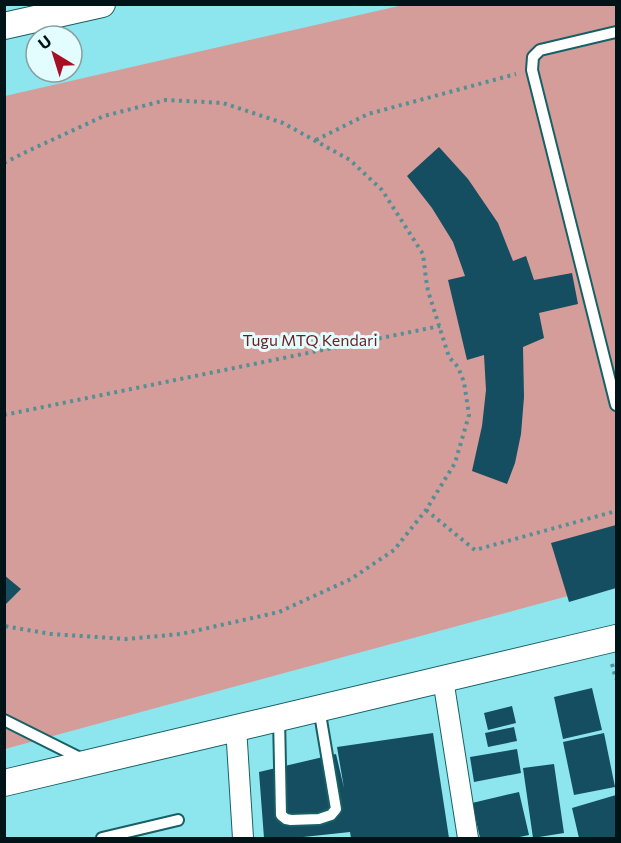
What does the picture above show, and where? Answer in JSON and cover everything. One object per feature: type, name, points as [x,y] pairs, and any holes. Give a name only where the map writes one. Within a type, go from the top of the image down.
[{"type":"street","points":[[4,26],[40,11],[102,4]]},
{"type":"street","points":[[4,783],[616,638]]},
{"type":"street","points":[[443,679],[468,838]]},
{"type":"street","points":[[236,727],[243,838]]},
{"type":"lane","points":[[616,32],[540,50],[533,57],[532,70],[616,405]]},
{"type":"lane","points":[[279,717],[281,815],[291,820],[319,819],[331,815],[336,809],[319,708]]},
{"type":"lane","points":[[4,720],[88,763]]},
{"type":"lane","points":[[102,838],[178,820]]},
{"type":"path","points":[[315,141],[368,114],[532,70]]},
{"type":"path","points":[[4,163],[104,116],[166,100],[223,103],[283,123],[350,160],[382,190],[423,254],[428,291],[449,357],[458,367],[464,382],[469,415],[455,463],[426,510],[394,550],[351,579],[279,612],[181,634],[126,639],[51,634],[4,626]]},
{"type":"path","points":[[4,415],[440,326]]},
{"type":"path","points":[[426,510],[475,550],[616,511]]},
{"type":"green space","name":"Tugu MTQ Kendari","points":[[403,5],[616,5],[616,583],[5,749],[5,96],[57,84],[84,84],[84,78]]},
{"type":"building","points":[[439,147],[468,179],[498,223],[513,261],[526,256],[534,280],[572,273],[578,304],[539,313],[544,338],[523,347],[524,397],[521,434],[515,463],[507,484],[472,471],[482,426],[486,390],[484,355],[467,360],[448,280],[465,276],[453,242],[432,208],[407,176]]},
{"type":"building","points":[[616,525],[616,588],[569,602],[551,543]]},
{"type":"building","points":[[4,575],[21,589],[4,606]]},
{"type":"building","points":[[592,688],[602,730],[563,739],[554,697]]},
{"type":"building","points":[[512,706],[516,723],[488,730],[484,713]]},
{"type":"building","points":[[514,727],[517,741],[488,747],[485,733]]},
{"type":"building","points":[[433,733],[449,838],[351,838],[350,832],[294,838],[264,838],[259,772],[336,754],[344,788],[337,747]]},
{"type":"building","points":[[604,733],[615,787],[574,795],[563,742]]},
{"type":"building","points":[[517,749],[521,773],[474,782],[470,757]]},
{"type":"building","points":[[554,764],[564,833],[533,838],[523,768]]},
{"type":"building","points":[[519,792],[529,835],[515,838],[480,838],[472,803]]},
{"type":"building","points":[[616,795],[616,838],[579,838],[572,808]]}]
